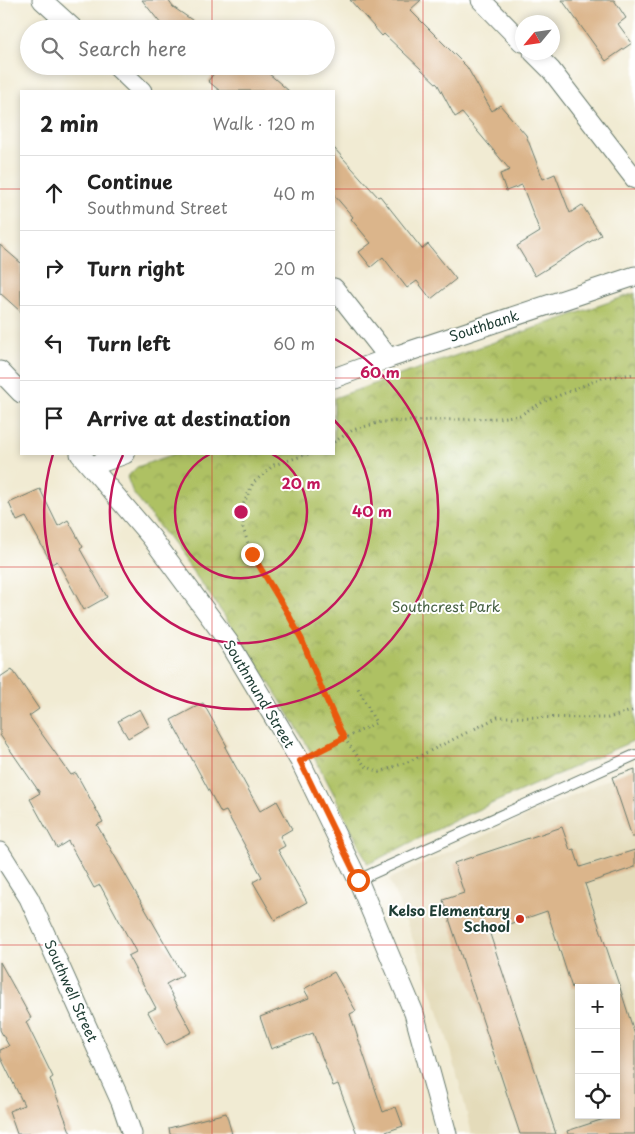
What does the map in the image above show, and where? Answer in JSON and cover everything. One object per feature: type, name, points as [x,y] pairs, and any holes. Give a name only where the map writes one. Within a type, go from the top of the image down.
[{"type":"street","points":[[42,0],[64,20]]},
{"type":"street","points":[[481,0],[515,35]]},
{"type":"street","points":[[541,60],[551,70],[635,179]]},
{"type":"street","points":[[125,75],[141,90]]},
{"type":"street","name":"Southbank","points":[[335,378],[635,276]]},
{"type":"street","points":[[335,289],[389,358]]},
{"type":"street","points":[[0,371],[20,392]]},
{"type":"street","points":[[86,460],[118,455]]},
{"type":"street","name":"Southmund Street","points":[[86,460],[151,536],[230,644],[300,761],[358,880],[414,1013],[447,1134]]},
{"type":"street","name":"Southwell Street","points":[[0,852],[29,898],[121,1102],[132,1134]]},
{"type":"lane","points":[[358,880],[635,755]]},
{"type":"path","points":[[335,441],[353,430],[381,422],[499,418],[520,415],[544,402],[602,378],[635,374]]},
{"type":"path","points":[[305,455],[274,465],[254,483],[243,505],[243,528],[252,554],[302,640],[344,738],[365,766],[380,772],[410,761],[498,717],[608,718],[635,710]]},
{"type":"path","points":[[300,761],[376,723],[357,686]]},
{"type":"shaded area","name":"Kelso Elementary School","points":[[635,767],[635,1134],[472,1134],[451,1050],[421,960],[389,879]]},
{"type":"green space","name":"Southcrest Park","points":[[635,293],[635,740],[466,815],[368,864],[326,779],[283,704],[211,596],[133,493],[127,477],[137,467],[171,455],[335,455],[335,398]]},
{"type":"building","points":[[142,0],[168,0],[173,7],[192,20],[158,20]]},
{"type":"building","points":[[350,0],[421,0],[410,10],[467,67],[492,111],[500,105],[526,135],[543,179],[555,174],[570,213],[582,205],[601,235],[535,276],[517,246],[540,232],[522,185],[506,191],[500,174],[510,170],[462,113],[455,117],[438,85],[384,34],[382,36]]},
{"type":"building","points":[[562,0],[614,0],[626,18],[618,24],[632,43],[606,61]]},
{"type":"building","points":[[213,75],[270,75],[288,90],[219,90],[208,81]]},
{"type":"building","points":[[335,149],[378,197],[380,196],[422,249],[428,244],[456,279],[431,299],[417,281],[407,288],[383,257],[371,267],[359,252],[371,243],[351,219],[353,217],[335,196]]},
{"type":"building","points":[[0,245],[20,262],[20,311],[0,293]]},
{"type":"building","points":[[40,489],[58,526],[68,520],[83,547],[80,549],[107,597],[84,610],[57,561],[52,564],[26,517],[17,521],[9,503]]},
{"type":"building","points":[[12,669],[39,709],[29,716],[71,775],[76,773],[103,822],[97,825],[183,975],[166,984],[192,1032],[166,1045],[148,1012],[156,1008],[128,956],[136,952],[100,885],[94,888],[68,841],[57,848],[30,799],[40,793],[0,735],[0,677]]},
{"type":"building","points":[[203,703],[260,811],[277,801],[292,829],[280,836],[285,846],[278,850],[307,902],[275,920],[253,882],[262,877],[226,811],[221,813],[171,720]]},
{"type":"building","points":[[140,709],[149,726],[128,738],[118,721]]},
{"type":"building","points":[[635,769],[635,837],[632,837],[612,777]]},
{"type":"building","points":[[562,827],[570,850],[574,849],[580,867],[635,850],[635,867],[585,884],[619,984],[575,984],[575,988],[572,988],[547,911],[489,931],[556,1134],[520,1134],[443,900],[464,893],[454,863]]},
{"type":"building","points":[[0,962],[31,1018],[26,1022],[53,1077],[50,1079],[71,1134],[17,1134],[9,1111],[24,1105],[0,1056],[0,1050],[9,1046],[0,1030]]},
{"type":"building","points":[[334,972],[356,1011],[350,1014],[383,1112],[396,1107],[403,1126],[380,1134],[357,1134],[338,1084],[333,1086],[313,1033],[271,1049],[260,1017],[309,998],[304,989]]},
{"type":"building","points":[[620,988],[635,1035],[635,1134],[568,1134],[567,1131],[604,1119],[620,1119]]},
{"type":"building","points":[[226,1113],[232,1134],[170,1134],[169,1128]]},
{"type":"place","name":"Kelso Elementary School","points":[[520,919]]},
{"type":"route","points":[[252,554],[302,640],[344,738],[300,761],[358,880]]}]
